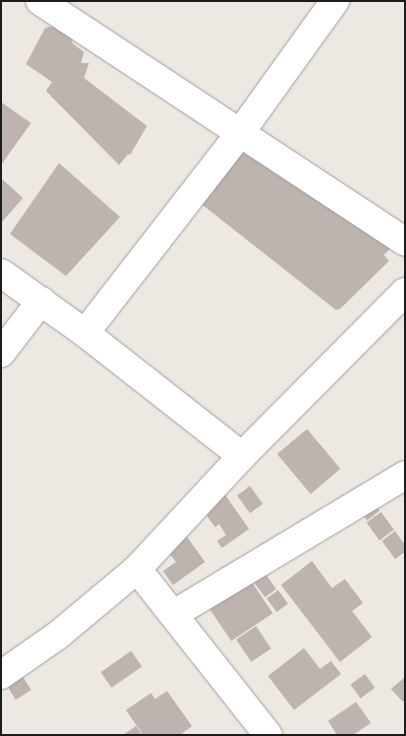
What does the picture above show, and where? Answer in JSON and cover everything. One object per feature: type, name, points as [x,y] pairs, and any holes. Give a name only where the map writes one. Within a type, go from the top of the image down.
[{"type":"street","points":[[40,1],[405,242]]},
{"type":"street","points":[[85,333],[240,132],[335,1]]},
{"type":"street","points":[[1,273],[85,333],[242,456]]},
{"type":"street","points":[[1,675],[57,636],[137,569],[242,456],[405,292]]},
{"type":"street","points":[[1,353],[41,301]]},
{"type":"street","points":[[174,614],[405,475]]},
{"type":"street","points":[[137,569],[268,735]]},
{"type":"building","points":[[53,26],[75,31],[72,43],[84,52],[81,63],[89,63],[84,78],[147,126],[130,155],[128,154],[119,165],[46,91],[52,82],[26,64],[45,28]]},
{"type":"building","points":[[1,102],[31,123],[1,165]]},
{"type":"building","points":[[238,143],[396,242],[384,255],[389,261],[340,309],[336,310],[195,199]]},
{"type":"building","points":[[59,163],[120,217],[66,276],[10,234]]},
{"type":"building","points":[[3,180],[23,198],[1,223],[1,181]]},
{"type":"building","points":[[307,429],[340,469],[311,494],[277,454]]},
{"type":"building","points":[[250,486],[263,504],[250,513],[237,495]]},
{"type":"building","points":[[224,493],[249,529],[222,548],[217,541],[226,535],[219,524],[215,527],[202,509]]},
{"type":"building","points":[[370,498],[380,511],[367,520],[357,508]]},
{"type":"building","points":[[381,512],[394,530],[379,540],[366,523]]},
{"type":"building","points":[[395,531],[405,545],[405,552],[395,559],[382,541]]},
{"type":"building","points":[[185,534],[205,562],[173,585],[163,571],[176,562],[165,548]]},
{"type":"building","points":[[312,561],[332,588],[345,579],[363,603],[352,611],[372,637],[340,662],[281,585]]},
{"type":"building","points":[[261,568],[276,589],[265,597],[250,576]]},
{"type":"building","points":[[247,575],[273,613],[231,641],[206,603]]},
{"type":"building","points":[[278,590],[288,604],[277,612],[267,598]]},
{"type":"building","points":[[256,626],[271,648],[251,662],[236,639]]},
{"type":"building","points":[[304,648],[320,669],[331,661],[341,674],[294,710],[268,676]]},
{"type":"building","points":[[131,651],[142,667],[112,688],[101,672]]},
{"type":"building","points":[[21,674],[31,690],[16,700],[6,684]]},
{"type":"building","points":[[365,674],[375,688],[360,698],[350,685]]},
{"type":"building","points":[[405,677],[405,699],[403,702],[391,689]]},
{"type":"building","points":[[167,691],[192,726],[180,735],[143,735],[126,710],[151,693],[155,699]]},
{"type":"building","points":[[356,702],[371,723],[353,735],[337,735],[328,721]]},
{"type":"building","points":[[136,726],[142,735],[123,735]]}]
